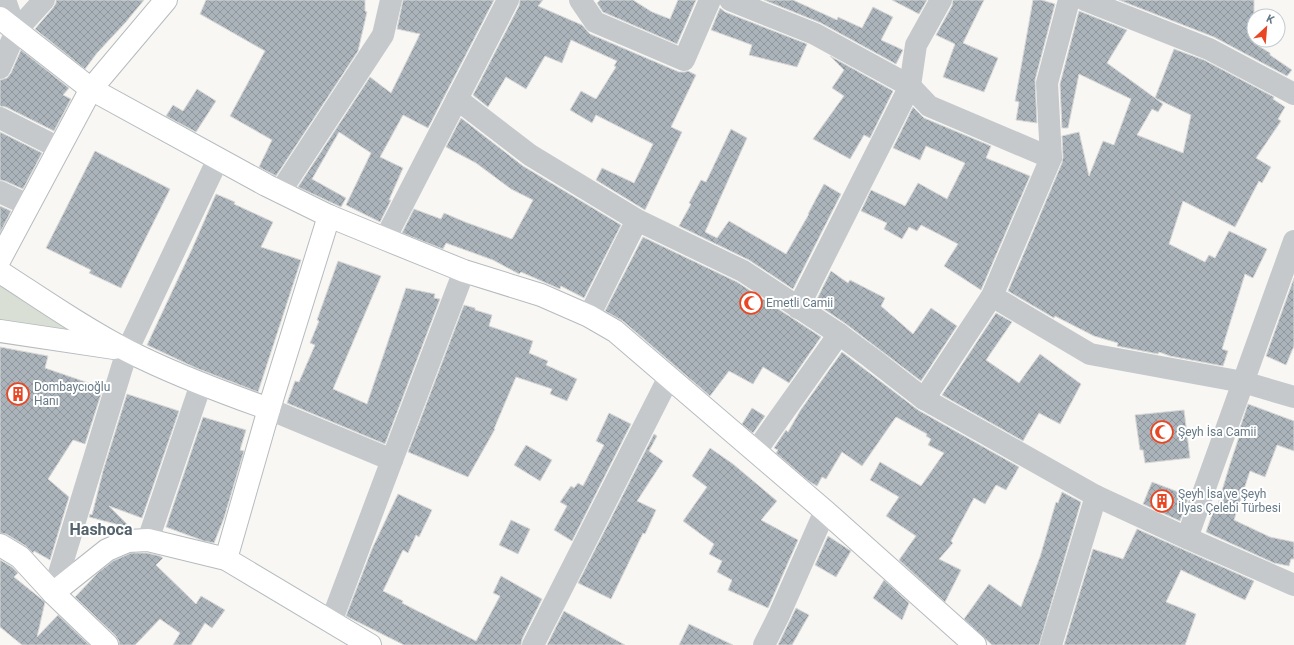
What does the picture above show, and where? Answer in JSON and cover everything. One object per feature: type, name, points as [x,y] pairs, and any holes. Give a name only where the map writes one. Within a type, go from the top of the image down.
[{"type":"street","points":[[0,68],[8,24],[5,0]]},
{"type":"street","points":[[8,24],[44,0]]},
{"type":"street","points":[[0,259],[90,89],[166,0]]},
{"type":"street","points":[[280,192],[383,35],[391,0]]},
{"type":"street","points":[[385,239],[508,0]]},
{"type":"street","points":[[580,0],[595,22],[684,60],[710,0]]},
{"type":"street","points":[[730,0],[815,34],[910,86],[929,106],[1052,158]]},
{"type":"street","points":[[798,308],[910,86],[916,45],[941,0]]},
{"type":"street","points":[[924,399],[992,296],[1052,158],[1047,83],[1069,0]]},
{"type":"street","points":[[1085,0],[1209,49],[1294,94]]},
{"type":"street","points":[[8,24],[90,89],[280,192],[329,216],[464,271],[540,295],[588,316],[615,331],[825,511],[968,643]]},
{"type":"street","points":[[457,99],[530,155],[637,220],[742,271],[839,334],[924,399],[1096,496],[1294,585]]},
{"type":"street","points":[[0,118],[59,148]]},
{"type":"street","points":[[53,593],[127,350],[218,159]]},
{"type":"street","points":[[0,192],[28,205]]},
{"type":"street","points":[[226,559],[269,409],[329,216]]},
{"type":"street","points":[[588,316],[637,220]]},
{"type":"street","points":[[1187,538],[1294,241]]},
{"type":"street","points":[[331,622],[464,271]]},
{"type":"street","points":[[0,272],[90,330],[127,350],[201,384],[269,409],[392,460]]},
{"type":"street","points":[[992,296],[1090,354],[1243,382],[1294,397]]},
{"type":"street","points":[[0,331],[127,350]]},
{"type":"street","points":[[756,451],[839,334]]},
{"type":"street","points":[[533,645],[669,377]]},
{"type":"street","points":[[148,540],[201,384]]},
{"type":"street","points":[[1050,645],[1096,496]]},
{"type":"street","points":[[764,645],[779,615],[825,511]]},
{"type":"street","points":[[53,593],[107,550],[128,541],[148,540],[226,559],[370,645]]},
{"type":"street","points":[[0,545],[20,558],[53,593],[107,645]]},
{"type":"shaded area","points":[[0,284],[84,332],[0,326]]},
{"type":"building","points":[[56,0],[144,0],[97,53],[85,69],[35,29],[53,8]]},
{"type":"building","points":[[206,0],[365,0],[365,11],[367,12],[358,51],[276,176],[259,167],[272,140],[230,116],[265,51],[200,14]]},
{"type":"building","points":[[403,0],[494,0],[428,128],[403,115],[380,157],[403,168],[389,200],[391,200],[380,222],[346,205],[371,153],[339,132],[312,179],[346,198],[341,207],[298,187],[370,77],[391,93],[420,34],[397,29]]},
{"type":"building","points":[[520,0],[543,0],[538,6],[582,25],[590,34],[679,72],[688,71],[696,75],[671,127],[682,132],[645,210],[596,180],[602,168],[634,183],[653,144],[596,115],[592,123],[570,110],[581,91],[596,99],[616,67],[614,66],[617,61],[571,40],[562,63],[545,56],[526,89],[506,77],[488,107],[473,95],[519,6]]},
{"type":"building","points":[[600,0],[633,0],[652,12],[670,19],[678,0],[696,0],[677,44],[603,12],[597,3]]},
{"type":"building","points":[[764,0],[793,0],[837,20],[838,17],[862,28],[873,7],[893,17],[881,40],[903,50],[896,64],[821,23]]},
{"type":"building","points":[[892,0],[927,0],[919,14]]},
{"type":"building","points":[[953,0],[984,0],[963,43],[998,58],[984,92],[943,77],[955,44],[936,35],[952,6]]},
{"type":"building","points":[[1033,0],[1042,0],[1055,4],[1035,80],[1037,123],[1016,120],[1019,102],[1015,101]]},
{"type":"building","points":[[1119,0],[1254,0],[1254,8],[1246,8],[1246,48],[1262,48],[1292,70],[1287,76],[1214,37]]},
{"type":"building","points":[[720,8],[725,12],[807,44],[797,67],[749,55],[752,45],[711,30]]},
{"type":"building","points":[[1079,11],[1127,30],[1107,63],[1155,98],[1174,49],[1204,60],[1274,97],[1273,99],[1285,107],[1278,119],[1281,121],[1256,158],[1271,167],[1262,183],[1259,181],[1235,227],[1183,201],[1169,244],[1205,262],[1209,255],[1215,258],[1229,231],[1267,249],[1253,278],[1245,274],[1222,349],[1228,351],[1223,366],[1170,356],[1159,352],[1158,354],[1117,346],[1118,343],[1094,336],[1055,316],[1054,318],[1008,291],[1062,163],[1062,136],[1079,132],[1089,176],[1103,141],[1114,145],[1131,99],[1079,74],[1068,128],[1062,128],[1060,84]],"holes":[[[1155,98],[1191,115],[1183,153],[1137,135],[1152,109],[1158,112],[1163,104]]]},
{"type":"building","points":[[21,50],[69,88],[63,95],[71,99],[54,131],[6,107],[0,106],[0,80],[7,78],[11,73]]},
{"type":"building","points":[[830,56],[893,91],[870,138],[864,135],[850,159],[813,139],[844,96],[832,88],[844,70]]},
{"type":"building","points":[[197,89],[216,101],[196,132],[166,116],[173,105],[183,111]]},
{"type":"building","points":[[913,107],[924,118],[991,146],[986,158],[1030,176],[981,290],[944,266],[958,244],[921,225],[917,231],[909,227],[902,239],[884,229],[887,223],[861,211],[871,190],[905,206],[918,183],[947,199],[965,163],[926,146],[920,160],[893,148]]},
{"type":"building","points":[[461,118],[523,166],[621,225],[584,298],[561,286],[560,289],[521,272],[519,274],[493,260],[446,243],[443,249],[402,233],[414,209],[441,219],[444,213],[512,239],[533,200],[511,189],[476,163],[446,147]]},
{"type":"building","points":[[731,129],[747,138],[705,232],[717,238],[729,221],[786,254],[824,184],[841,194],[793,289],[749,260],[679,226],[691,204],[689,203],[701,180],[706,182]]},
{"type":"building","points":[[0,132],[42,153],[23,189],[0,180]]},
{"type":"building","points":[[95,151],[170,189],[121,288],[89,273],[91,270],[46,248]]},
{"type":"building","points":[[216,194],[273,222],[261,247],[301,260],[258,392],[196,368],[147,345]]},
{"type":"building","points":[[0,206],[11,211],[0,233]]},
{"type":"building","points":[[643,237],[737,282],[821,337],[789,383],[763,367],[753,384],[729,371],[710,396],[623,321],[605,311]]},
{"type":"building","points":[[338,261],[381,276],[333,389],[367,404],[406,288],[435,294],[434,298],[440,299],[385,444],[287,403],[295,381],[299,382],[315,345],[310,343],[319,321],[317,320]]},
{"type":"building","points":[[831,271],[848,283],[850,280],[885,298],[881,306],[913,334],[931,308],[957,326],[921,381],[846,324],[815,303]]},
{"type":"building","points":[[1294,278],[1294,346],[1286,365],[1266,356]]},
{"type":"building","points":[[464,305],[492,315],[489,326],[533,341],[529,353],[548,361],[546,365],[577,379],[567,401],[550,394],[552,389],[516,377],[495,429],[468,477],[408,452]]},
{"type":"building","points":[[996,313],[1012,322],[986,360],[1019,383],[1040,354],[1081,384],[1060,424],[1039,413],[1023,441],[942,395]]},
{"type":"building","points":[[0,347],[48,356],[45,368],[103,388],[85,444],[73,440],[48,479],[69,497],[50,560],[34,551],[33,553],[26,546],[6,534],[0,533]]},
{"type":"building","points":[[842,352],[918,410],[1019,467],[1006,490],[996,485],[985,504],[974,498],[951,541],[953,543],[939,559],[961,570],[945,602],[899,560],[916,536],[886,516],[899,497],[870,480],[880,462],[921,486],[944,453],[928,445],[931,439],[926,436],[927,434],[896,417],[862,466],[842,452],[826,479],[822,477],[817,486],[810,482],[776,453],[778,450],[774,448],[786,430],[788,432],[800,411]]},
{"type":"building","points":[[127,394],[179,411],[142,518],[109,506],[131,528],[89,517],[90,514],[92,515],[103,471]]},
{"type":"building","points":[[1248,404],[1294,421],[1294,451],[1277,445],[1265,477],[1250,471],[1234,520],[1270,537],[1294,542],[1294,559],[1291,559],[1289,566],[1274,563],[1206,532],[1216,503],[1218,504]]},
{"type":"building","points":[[752,408],[765,416],[753,433],[742,424]]},
{"type":"building","name":"Şeyh İsa Camii","points":[[1184,410],[1190,458],[1145,463],[1143,450],[1140,450],[1135,415]]},
{"type":"building","points":[[609,413],[631,424],[572,541],[554,530],[567,506],[560,502],[571,486],[574,488],[578,483],[583,486],[604,445],[596,441]]},
{"type":"building","points":[[203,417],[246,430],[240,450],[244,451],[224,518],[214,543],[204,541],[166,527]]},
{"type":"building","points":[[654,434],[657,436],[649,451],[663,461],[637,501],[656,510],[645,534],[643,533],[611,599],[578,583]]},
{"type":"building","points":[[526,445],[552,460],[540,481],[514,465]]},
{"type":"building","points":[[710,448],[733,464],[777,501],[761,520],[798,540],[768,608],[728,590],[732,580],[717,572],[722,561],[709,554],[714,544],[683,521],[707,487],[692,476]]},
{"type":"building","name":"Şeyh İsa ve Şeyh İlyas Çelebi Türbesi","points":[[1152,482],[1189,496],[1180,521],[1143,504]]},
{"type":"building","points":[[1062,492],[1081,502],[1039,645],[992,645],[964,619],[989,584],[1021,607],[1040,557],[1056,502],[1058,503]]},
{"type":"building","points":[[398,494],[432,510],[419,537],[416,535],[408,553],[403,550],[383,591],[403,601],[402,603],[476,641],[500,596],[493,593],[501,576],[542,599],[522,639],[521,645],[404,645],[346,616],[372,549]]},
{"type":"building","points":[[511,520],[530,529],[518,554],[499,545]]},
{"type":"building","points":[[1137,529],[1254,581],[1245,600],[1181,570],[1166,602],[1196,614],[1185,645],[1064,645],[1093,549],[1123,559]]},
{"type":"building","points":[[828,536],[851,551],[836,577],[815,565]]},
{"type":"building","points":[[131,553],[147,553],[160,556],[163,558],[156,565],[196,604],[201,596],[225,610],[212,628],[205,623],[191,645],[173,645],[180,633],[160,619],[135,645],[119,645],[119,641],[116,636],[75,597],[99,572],[113,561]]},
{"type":"building","points":[[0,560],[12,567],[18,573],[14,577],[45,602],[37,637],[58,615],[89,645],[22,645],[0,627]]},
{"type":"building","points":[[884,580],[909,603],[902,620],[873,598]]},
{"type":"building","points":[[796,608],[809,615],[792,645],[778,645]]},
{"type":"building","points":[[564,611],[625,645],[547,645]]},
{"type":"building","points":[[689,624],[733,645],[679,645]]},
{"type":"place","name":"Emetli Camii","points":[[751,303]]},
{"type":"place","name":"Dombaycıoğlu Hanı","points":[[18,394]]},
{"type":"place","name":"Şeyh İsa Camii","points":[[1162,432]]},
{"type":"place","name":"Şeyh İsa ve Şeyh İlyas Çelebi Türbesi","points":[[1162,501]]},
{"type":"district","name":"Hashoca","points":[[101,529]]}]
